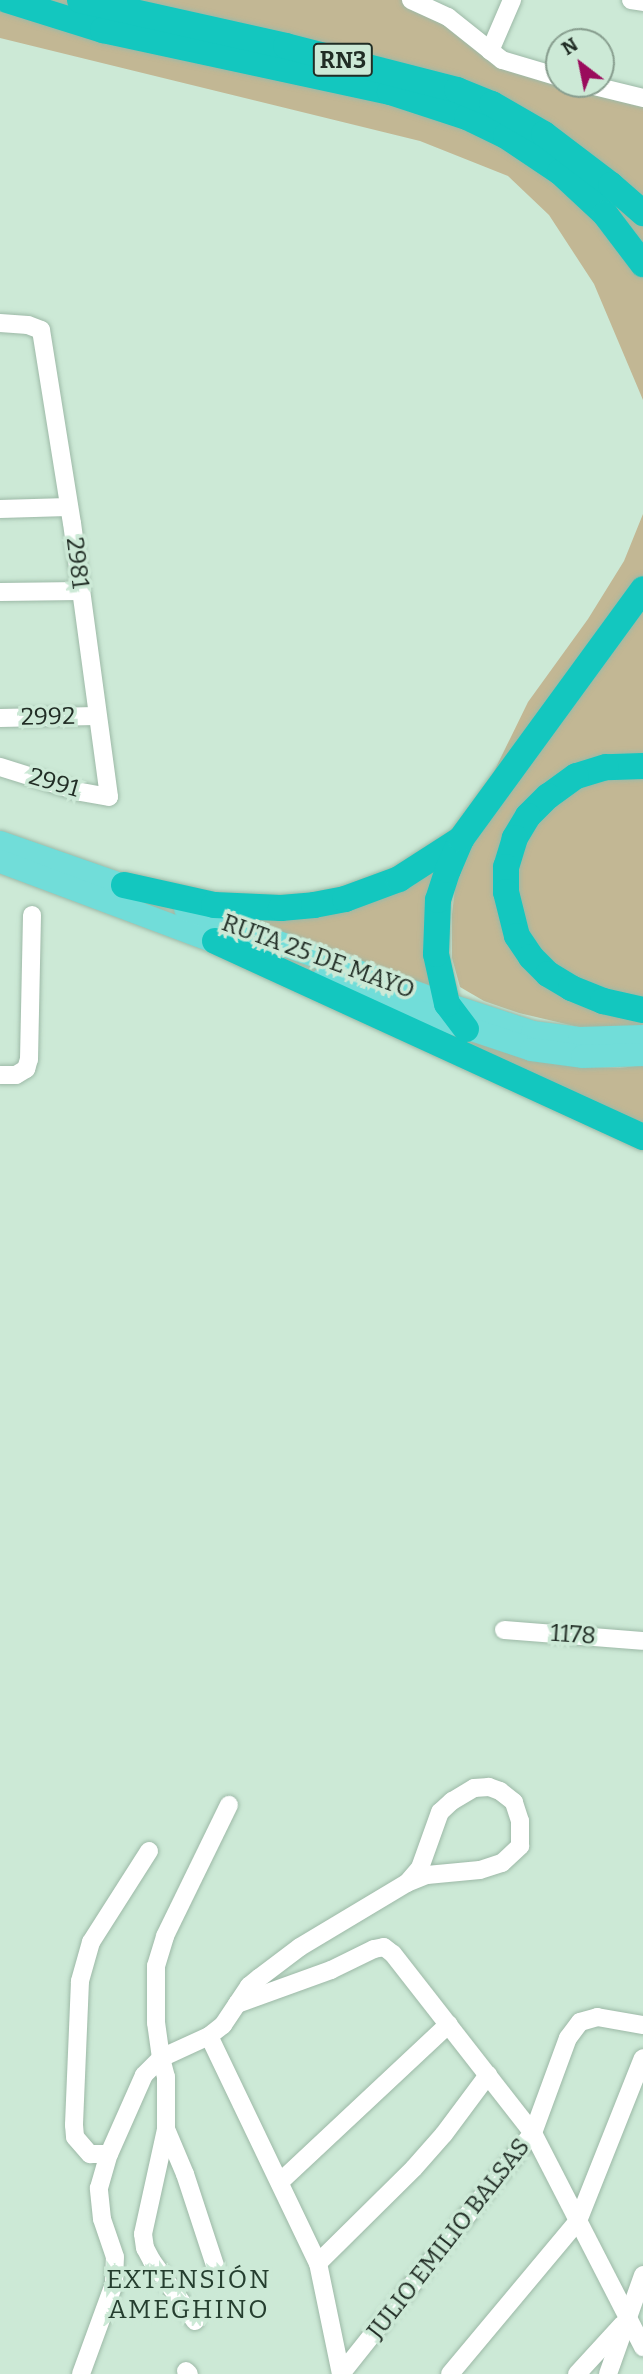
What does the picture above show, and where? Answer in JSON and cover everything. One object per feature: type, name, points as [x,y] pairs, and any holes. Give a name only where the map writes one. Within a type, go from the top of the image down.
[{"type":"highway","name":"RN3","points":[[7,0],[103,30],[390,92],[442,106],[487,126],[533,152],[631,230]]},
{"type":"highway","name":"RN3","points":[[80,0],[286,46],[457,90],[524,121],[587,166],[631,230],[643,264]]},
{"type":"highway","points":[[587,166],[643,213]]},
{"type":"highway","points":[[631,230],[643,286]]},
{"type":"highway","points":[[466,1029],[447,1004],[436,954],[435,929],[438,900],[461,839],[643,589]]},
{"type":"highway","points":[[643,766],[606,767],[576,776],[548,796],[528,817],[515,838],[506,867],[506,892],[517,936],[531,957],[548,974],[571,988],[603,1001],[643,1010]]},
{"type":"highway","points":[[124,885],[214,905],[281,908],[314,905],[345,899],[382,887],[461,839]]},
{"type":"highway","points":[[215,942],[643,1137]]},
{"type":"main road","name":"RUTA 25 DE MAYO","points":[[0,842],[447,1004],[532,1032],[599,1039],[643,1036]]},
{"type":"main road","name":"RUTA 25 DE MAYO","points":[[0,861],[215,942],[466,1029],[561,1055],[600,1057],[643,1054]]},
{"type":"street","points":[[411,0],[448,17],[512,65],[545,73]]},
{"type":"street","points":[[490,51],[512,0]]},
{"type":"street","points":[[631,0],[643,2]]},
{"type":"street","points":[[615,92],[643,99]]},
{"type":"street","name":"2981","points":[[0,323],[28,325],[41,330],[108,797]]},
{"type":"street","points":[[0,509],[68,507]]},
{"type":"street","points":[[0,592],[80,592]]},
{"type":"street","name":"2992","points":[[0,718],[96,716]]},
{"type":"street","name":"2991","points":[[0,767],[80,792],[108,797]]},
{"type":"street","points":[[8,1075],[26,1069],[29,1059],[32,915]]},
{"type":"street","name":"1178","points":[[504,1630],[643,1641]]},
{"type":"street","points":[[81,2374],[114,2284],[115,2257],[102,2219],[99,2188],[109,2154],[144,2075],[161,2058],[209,2036],[223,2025],[249,1986],[300,1947],[407,1883],[427,1875],[480,1870],[502,1863],[520,1846],[520,1821],[514,1802],[500,1791],[489,1787],[474,1788],[452,1801],[440,1812],[420,1868],[407,1883]]},
{"type":"street","points":[[195,2321],[145,2248],[143,2234],[166,2130],[166,2077],[156,2023],[156,1966],[165,1936],[229,1805]]},
{"type":"street","points":[[109,2154],[90,2154],[75,2137],[80,1981],[91,1942],[149,1851]]},
{"type":"street","points":[[237,2004],[384,1947],[449,2024],[533,2133],[643,2347]]},
{"type":"street","name":"JULIO EMILIO BALSAS","points":[[341,2374],[454,2236],[533,2133],[568,2038],[580,2022],[597,2017],[643,2025]]},
{"type":"street","points":[[280,2182],[449,2024]]},
{"type":"street","points":[[209,2036],[318,2263],[341,2374]]},
{"type":"street","points":[[450,2374],[578,2221],[643,2057]]},
{"type":"street","points":[[318,2263],[414,2168],[444,2134],[488,2075]]},
{"type":"street","points":[[166,2130],[185,2174],[215,2265]]},
{"type":"street","points":[[608,2374],[643,2275]]},
{"type":"street","points":[[578,2374],[628,2318]]},
{"type":"shaded area","points":[[0,0],[411,0],[545,76],[545,98],[615,98],[615,91],[643,98],[643,400],[594,284],[549,215],[508,176],[420,141],[0,38]]},
{"type":"shaded area","points":[[643,514],[643,1026],[583,1028],[519,1013],[484,1001],[460,987],[452,958],[452,914],[461,839],[528,702],[588,619],[624,561]]},
{"type":"shaded area","points":[[443,860],[435,987],[216,914],[251,914]]},
{"type":"shaded area","points":[[324,985],[582,1067],[620,1068],[643,1065],[643,1130]]},
{"type":"district","name":"EXTENSIÓN AMEGHINO","points":[[189,2295]]}]
